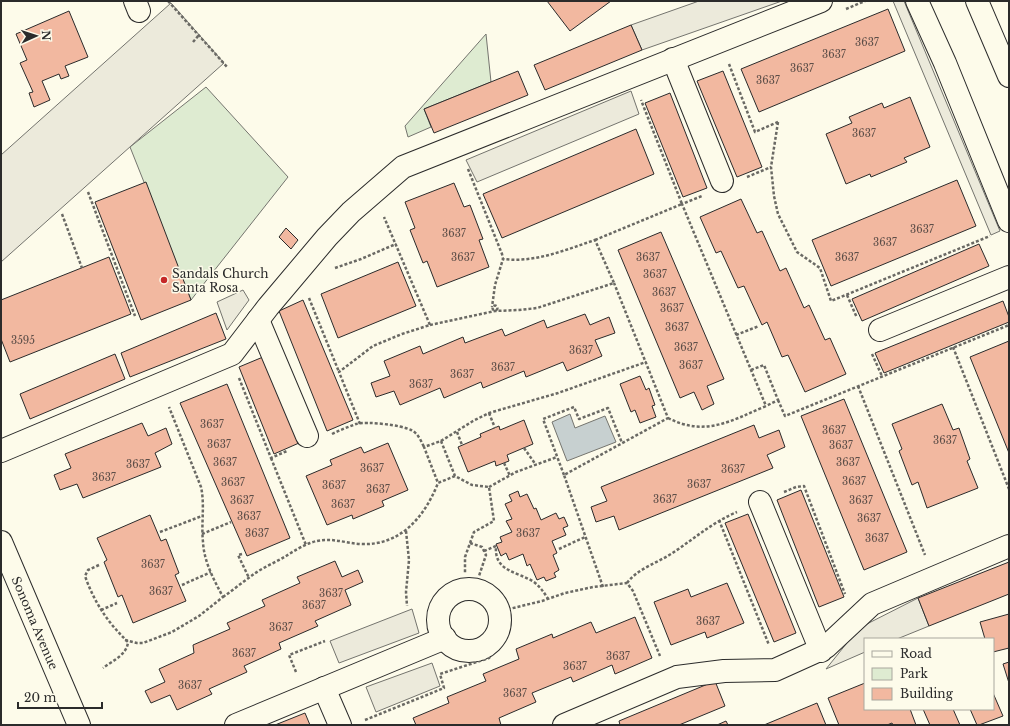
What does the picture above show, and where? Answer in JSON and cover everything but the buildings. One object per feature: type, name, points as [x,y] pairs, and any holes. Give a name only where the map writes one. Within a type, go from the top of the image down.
[{"type":"street","points":[[1,450],[232,354],[258,320],[328,237],[351,212],[403,167],[821,1]]},
{"type":"street","points":[[917,1],[945,63],[1009,221]]},
{"type":"street","points":[[977,1],[1009,76]]},
{"type":"street","points":[[673,59],[722,181]]},
{"type":"street","points":[[880,330],[1009,277]]},
{"type":"street","points":[[258,320],[307,436]]},
{"type":"street","points":[[760,502],[820,651]]},
{"type":"street","name":"Sonoma Avenue","points":[[1,542],[79,725]]},
{"type":"street","points":[[564,725],[677,677],[724,672],[775,670],[826,647],[872,604],[1009,546]]},
{"type":"street","points":[[236,725],[444,638]]},
{"type":"street","points":[[324,688],[351,724]]},
{"type":"path","points":[[168,1],[228,68]]},
{"type":"path","points":[[843,10],[865,1]]},
{"type":"path","points":[[193,42],[199,35]]},
{"type":"path","points":[[726,58],[755,132],[778,122],[771,167],[774,196],[778,214],[797,252],[820,268],[831,301],[990,236]]},
{"type":"path","points":[[632,76],[682,204],[766,406]]},
{"type":"path","points":[[467,167],[502,254],[503,259],[496,279],[492,307],[494,305],[497,306],[498,308],[496,311]]},
{"type":"path","points":[[88,192],[135,316]]},
{"type":"path","points":[[503,259],[512,260],[541,258],[560,253],[682,204]]},
{"type":"path","points":[[62,214],[82,268]]},
{"type":"path","points":[[384,216],[430,325]]},
{"type":"path","points":[[595,240],[668,418],[678,423],[703,428],[716,426],[778,400]]},
{"type":"path","points":[[332,269],[361,259],[396,244]]},
{"type":"path","points":[[339,372],[373,346],[402,334],[430,325],[496,311],[537,308],[614,284]]},
{"type":"path","points":[[307,294],[360,424]]},
{"type":"path","points":[[751,370],[764,365],[785,416],[1009,325]]},
{"type":"path","points":[[736,335],[759,326]]},
{"type":"path","points":[[953,347],[1009,489]]},
{"type":"path","points":[[125,640],[143,643],[172,632],[199,616],[249,578],[306,545],[322,540],[376,544],[390,540],[406,531],[432,499],[438,483],[424,447],[441,441],[489,413],[558,393],[646,362]]},
{"type":"path","points":[[858,386],[927,561]]},
{"type":"path","points":[[168,406],[201,487],[203,496],[202,534],[205,558],[223,597]]},
{"type":"path","points":[[603,586],[543,419],[574,407],[578,419],[608,408],[622,443]]},
{"type":"path","points":[[489,413],[495,428]]},
{"type":"path","points":[[564,475],[668,418]]},
{"type":"path","points":[[457,432],[462,445]]},
{"type":"path","points":[[441,441],[455,476],[472,485],[489,487],[494,522],[474,532],[464,557],[465,574]]},
{"type":"path","points":[[524,448],[536,465]]},
{"type":"path","points":[[489,486],[557,457]]},
{"type":"path","points":[[271,458],[306,545]]},
{"type":"path","points":[[504,463],[510,476]]},
{"type":"path","points":[[438,483],[455,476]]},
{"type":"path","points":[[351,724],[444,688],[440,674],[489,658],[508,630],[509,609],[565,593],[627,583],[632,576],[672,553],[719,520],[796,487],[804,486],[845,595]]},
{"type":"path","points":[[160,532],[202,516]]},
{"type":"path","points":[[719,520],[771,649]]},
{"type":"path","points":[[202,534],[230,522]]},
{"type":"path","points":[[406,531],[409,560],[406,606]]},
{"type":"path","points":[[559,549],[585,537]]},
{"type":"path","points":[[470,543],[482,547],[486,554],[479,576]]},
{"type":"path","points":[[484,551],[496,546],[495,555],[498,562],[513,573],[532,581],[541,588],[548,599]]},
{"type":"path","points":[[242,554],[238,555],[249,578]]},
{"type":"path","points":[[98,565],[88,570],[85,576],[101,610],[110,624],[128,642],[128,647],[124,652],[104,668]]},
{"type":"path","points":[[182,585],[211,572]]},
{"type":"path","points":[[627,583],[633,591],[661,659]]},
{"type":"path","points":[[101,610],[117,603]]},
{"type":"path","points":[[299,678],[289,655],[325,641]]},
{"type":"green space","points":[[486,34],[491,82],[424,109],[431,127],[408,137],[405,126]]},
{"type":"green space","points":[[206,87],[288,177],[191,300],[130,147]]},
{"type":"shaded area","points":[[699,1],[782,1],[642,50],[631,25]]},
{"type":"shaded area","points":[[893,1],[904,1],[1000,231],[991,235]]},
{"type":"shaded area","points":[[171,3],[224,63],[1,262],[1,155]]},
{"type":"shaded area","points":[[631,91],[639,114],[477,182],[466,160]]},
{"type":"shaded area","points":[[243,290],[249,300],[227,330],[217,302]]},
{"type":"shaded area","points":[[570,414],[575,428],[605,416],[616,442],[567,461],[552,422]]},
{"type":"shaded area","points":[[918,598],[929,626],[899,638],[864,638],[864,652],[826,669],[859,628]]},
{"type":"shaded area","points":[[412,609],[419,633],[339,663],[330,641]]},
{"type":"shaded area","points":[[432,663],[440,686],[376,712],[366,687]]},
{"type":"place","name":"Sandals Church Santa Rosa","points":[[164,280]]}]
